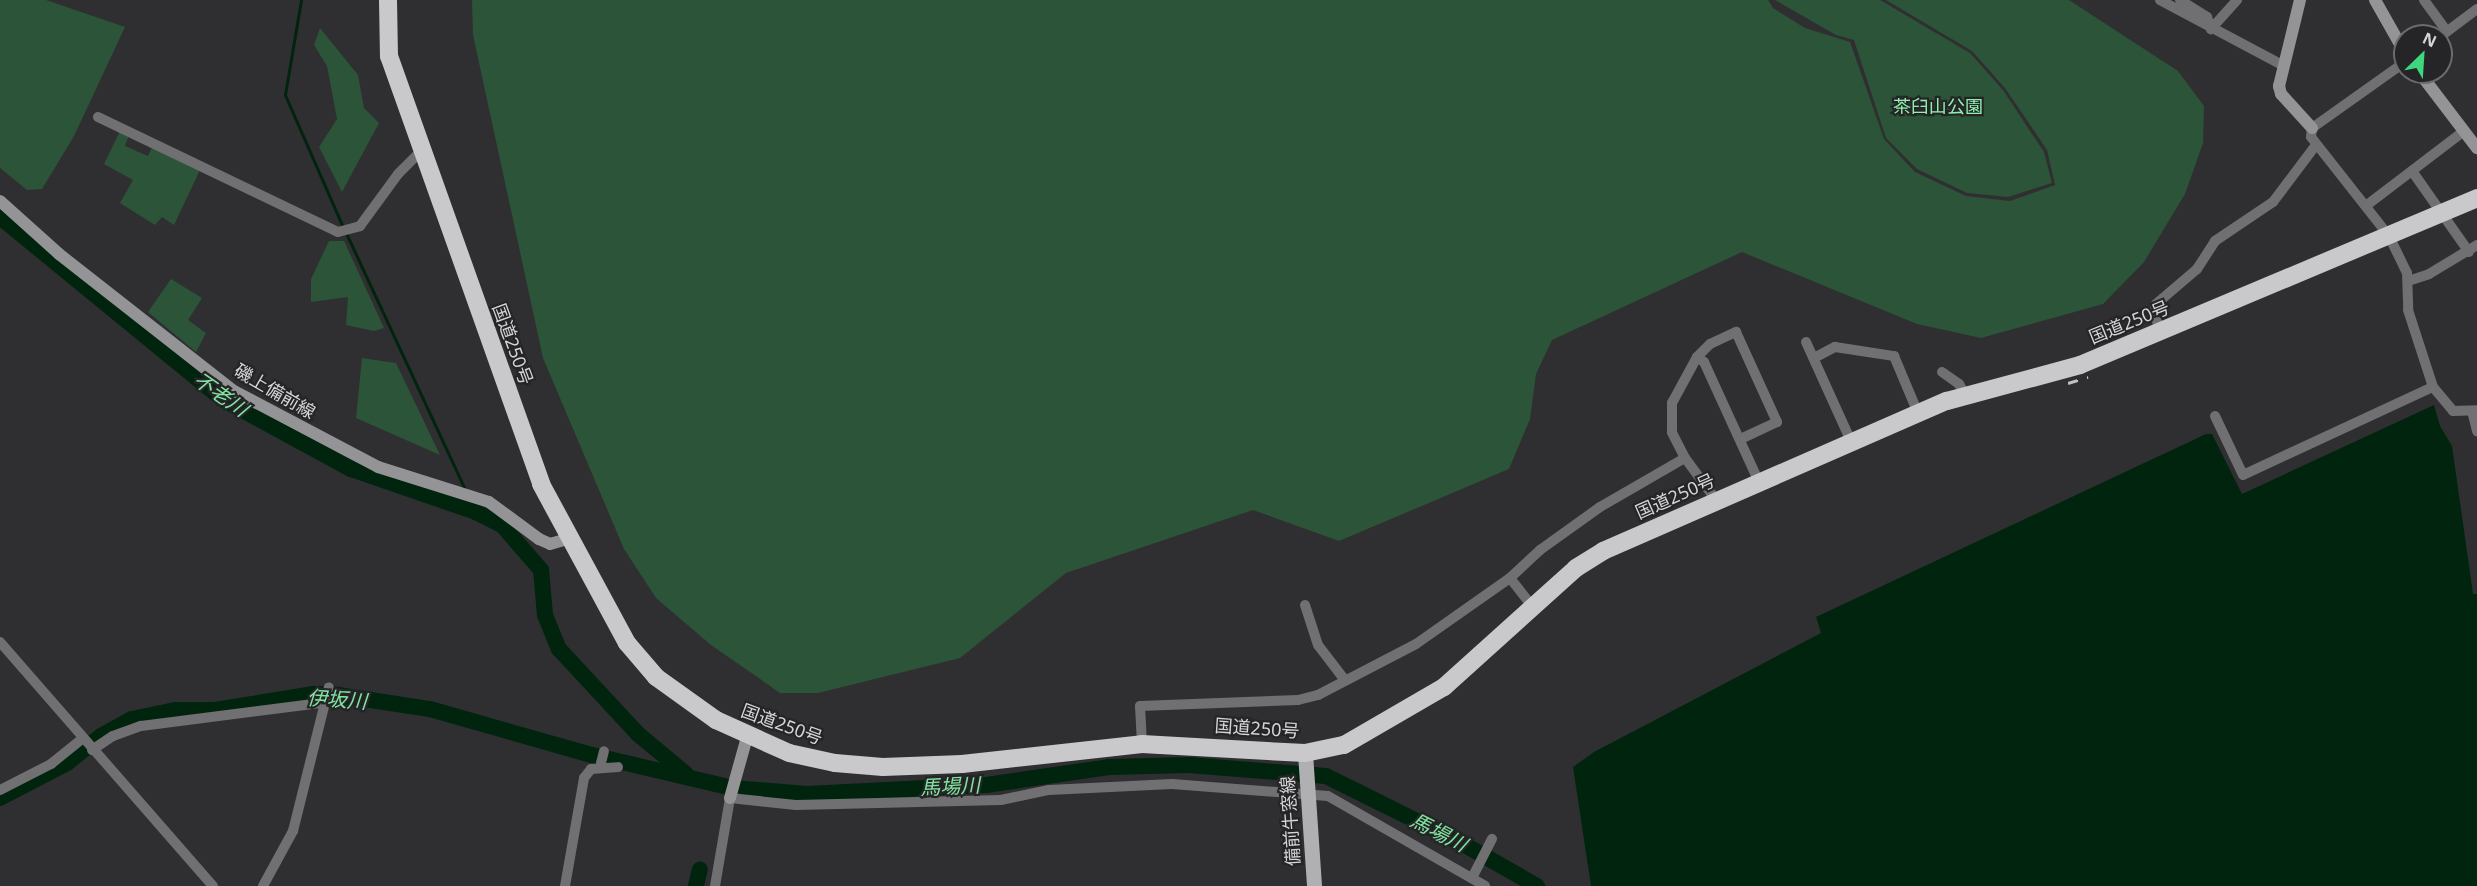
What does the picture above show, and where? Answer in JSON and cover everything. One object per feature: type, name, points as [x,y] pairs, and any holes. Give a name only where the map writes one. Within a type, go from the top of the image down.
[{"type":"highway","name":"国道250号","points":[[388,0],[389,56],[541,484],[568,539],[641,661],[685,699],[747,737],[808,758],[883,767],[963,764],[1142,744],[1305,757],[1363,737],[1444,687],[1576,568],[1603,551],[1918,413],[1966,396],[2080,365],[2389,237],[2477,198]]},
{"type":"main road","points":[[2300,0],[2284,66],[2281,94],[2312,128]]},
{"type":"main road","points":[[2375,0],[2393,32]]},
{"type":"main road","points":[[2428,84],[2477,148]]},
{"type":"main road","name":"磯上備前線","points":[[0,201],[59,254],[234,391],[378,466],[466,494],[501,510],[539,539],[550,544],[568,539]]},
{"type":"main road","points":[[730,796],[747,737]]},
{"type":"main road","name":"備前牛窓線","points":[[1305,757],[1314,886]]},
{"type":"street","points":[[2160,0],[2284,66]]},
{"type":"street","points":[[2180,0],[2207,17],[2211,29]]},
{"type":"street","points":[[2211,29],[2237,0]]},
{"type":"street","points":[[2424,0],[2438,24]]},
{"type":"street","points":[[2453,27],[2477,9]]},
{"type":"street","points":[[2393,71],[2312,128],[2316,145],[2367,206],[2389,237],[2408,281],[2408,310],[2433,387],[2449,409],[2475,411],[2477,430]]},
{"type":"street","points":[[98,117],[345,230],[360,226],[398,174],[422,150]]},
{"type":"street","points":[[2367,206],[2464,131]]},
{"type":"street","points":[[2162,332],[2154,315],[2156,304],[2198,269],[2215,241],[2272,202],[2316,145]]},
{"type":"street","points":[[2408,281],[2429,274],[2473,248],[2442,213],[2412,171]]},
{"type":"street","points":[[1716,500],[1685,458],[1670,423],[1672,403],[1697,357],[1710,344],[1736,332],[1777,422],[1741,439]]},
{"type":"street","points":[[1806,342],[1851,441]]},
{"type":"street","points":[[1814,358],[1835,346],[1894,356],[1918,413]]},
{"type":"street","points":[[1697,357],[1704,362],[1760,482]]},
{"type":"street","points":[[1942,372],[1959,384],[1966,396]]},
{"type":"street","points":[[2215,416],[2244,475],[2433,387]]},
{"type":"street","points":[[1142,744],[1140,706],[1298,700],[1318,695],[1344,679],[1416,644],[1510,578],[1540,550],[1600,507],[1685,458]]},
{"type":"street","points":[[1510,578],[1532,606]]},
{"type":"street","points":[[1305,605],[1318,645],[1344,679]]},
{"type":"street","points":[[0,642],[213,886]]},
{"type":"street","points":[[0,790],[88,745],[152,724],[329,695],[293,831],[262,886]]},
{"type":"street","points":[[566,886],[584,778],[591,769],[618,767]]},
{"type":"street","points":[[716,886],[730,796],[796,806],[1001,801],[1049,790],[1172,784],[1307,792],[1329,796],[1473,876],[1485,886]]},
{"type":"street","points":[[1473,876],[1492,839]]},
{"type":"green space","points":[[0,0],[46,0],[125,27],[74,136],[42,189],[27,190],[0,168]]},
{"type":"green space","points":[[472,0],[1768,0],[1773,8],[1805,28],[1850,42],[1884,139],[1915,172],[1966,196],[2010,201],[2055,185],[2047,150],[2005,88],[1972,51],[1886,0],[2069,0],[2178,71],[2204,106],[2203,143],[2185,194],[2144,262],[2103,304],[1981,338],[1917,324],[1742,252],[1552,340],[1536,374],[1530,419],[1509,469],[1339,541],[1253,510],[1066,573],[960,658],[818,693],[780,693],[711,645],[656,598],[624,549],[543,358],[473,35]]},
{"type":"green space","name":"茶臼山公園","points":[[1775,0],[1880,0],[1970,53],[2003,90],[2044,152],[2052,183],[2008,197],[1967,193],[1917,169],[1886,138],[1854,40],[1836,35]]},
{"type":"green space","points":[[320,28],[358,75],[364,108],[379,123],[342,192],[319,147],[337,119],[327,66],[314,45]]},
{"type":"green space","points":[[120,131],[129,135],[125,146],[148,156],[152,147],[200,170],[174,225],[162,217],[155,225],[120,203],[133,180],[104,164]]},
{"type":"green space","points":[[329,241],[344,241],[384,328],[374,331],[346,325],[348,297],[311,302],[311,279]]},
{"type":"green space","points":[[171,279],[202,298],[188,320],[206,333],[196,352],[148,312]]},
{"type":"green space","points":[[362,358],[396,363],[440,455],[356,418]]},
{"type":"shaded area","points":[[2434,405],[2440,426],[2452,446],[2473,594],[2477,594],[2477,886],[1591,886],[1573,767],[1594,752],[1821,633],[1816,617],[2206,434],[2212,434],[2242,494]]},
{"type":"waterway","points":[[301,0],[285,95],[343,227]]},
{"type":"waterway","name":"不老川","points":[[0,217],[222,399],[351,469],[476,512],[502,525],[541,570],[545,615],[559,649],[638,734],[686,774]]},
{"type":"waterway","points":[[346,233],[466,491]]},
{"type":"waterway","points":[[470,500],[476,512]]},
{"type":"waterway","name":"馬場川","points":[[0,798],[67,763],[101,736],[132,719],[176,710],[215,710],[314,694],[338,695],[430,709],[592,755],[733,788],[807,794],[986,785],[1109,767],[1189,765],[1326,776],[1465,845],[1537,886]]},
{"type":"waterway","points":[[696,886],[700,869]]},
{"type":"railway","points":[[2068,383],[2088,377]]},
{"type":"water label","name":"伊坂川","points":[[337,699]]}]
